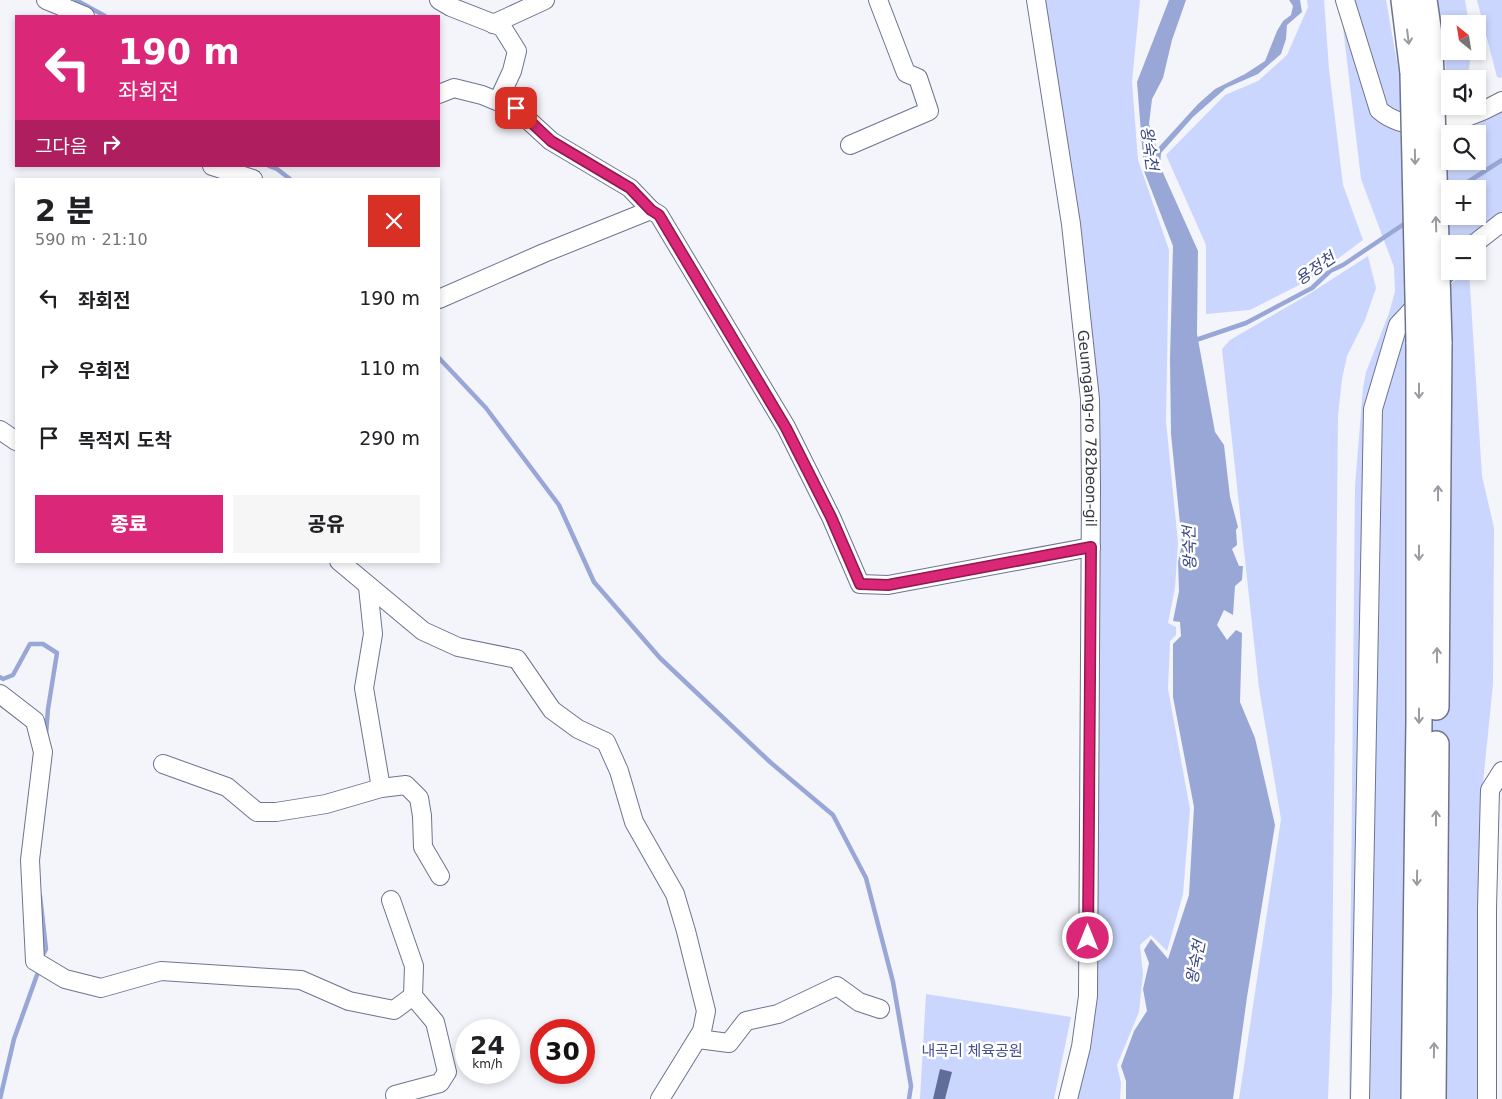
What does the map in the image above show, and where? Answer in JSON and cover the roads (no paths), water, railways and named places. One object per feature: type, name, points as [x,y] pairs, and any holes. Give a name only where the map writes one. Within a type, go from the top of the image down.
[{"type":"highway","points":[[1404,0],[1422,73]]},
{"type":"highway","points":[[1424,0],[1429,34],[1422,73],[1429,342],[1433,1099]]},
{"type":"highway","points":[[1414,1099],[1419,720],[1429,342]]},
{"type":"street","points":[[46,0],[83,15]]},
{"type":"street","points":[[439,0],[450,7],[502,27],[517,51],[512,71],[498,101]]},
{"type":"street","points":[[493,24],[545,0]]},
{"type":"street","points":[[850,145],[929,111],[918,78],[906,73],[878,0]]},
{"type":"street","name":"Geumgang-ro 782beon-gil","points":[[1036,0],[1071,224],[1090,400],[1088,996],[1081,1047],[1068,1099]]},
{"type":"street","points":[[1345,0],[1379,110],[1384,116],[1410,125],[1422,125],[1467,117],[1484,111],[1502,101]]},
{"type":"street","points":[[440,94],[454,88],[482,95],[516,108],[551,141],[630,188],[651,210],[659,215],[786,428],[831,517],[860,584],[888,585],[1091,547]]},
{"type":"street","points":[[215,167],[250,178]]},
{"type":"street","points":[[440,299],[651,210]]},
{"type":"street","points":[[1485,235],[1502,222]]},
{"type":"street","points":[[1360,1099],[1373,409],[1398,324],[1441,279]]},
{"type":"street","points":[[0,430],[15,440]]},
{"type":"street","points":[[341,563],[423,631],[458,647],[517,659],[552,710],[578,730],[606,742],[619,771],[634,822],[675,894],[706,1011],[702,1031],[698,1039],[660,1099]]},
{"type":"street","points":[[368,587],[373,634],[364,688],[382,788]]},
{"type":"street","points":[[0,694],[35,721],[43,752],[30,860],[35,961],[64,979],[102,988],[161,971],[301,980],[349,1001],[394,1010],[413,996]]},
{"type":"street","points":[[163,764],[227,787],[257,812],[276,812],[326,804],[382,788],[406,785],[419,798],[424,847],[440,876]]},
{"type":"street","points":[[1487,1099],[1487,908],[1490,790],[1502,771]]},
{"type":"street","points":[[391,900],[414,966],[413,996],[435,1022],[448,1072],[440,1083],[395,1095]]},
{"type":"street","points":[[698,1039],[729,1043],[746,1021],[778,1014],[837,986],[859,1002],[880,1009]]},
{"type":"water","name":"왕숙천","points":[[1169,0],[1186,0],[1172,40],[1163,78],[1152,99],[1149,124],[1157,149],[1198,104],[1215,89],[1245,74],[1265,61],[1277,31],[1283,21],[1291,15],[1293,6],[1289,0],[1300,0],[1302,12],[1287,25],[1286,39],[1281,54],[1258,74],[1226,88],[1193,117],[1161,153],[1160,166],[1198,251],[1197,334],[1215,432],[1224,445],[1230,497],[1238,527],[1236,530],[1237,545],[1232,549],[1239,566],[1243,566],[1242,580],[1235,586],[1233,615],[1224,610],[1217,625],[1227,640],[1236,630],[1242,633],[1240,702],[1255,738],[1275,825],[1247,997],[1233,1099],[1126,1099],[1126,1081],[1121,1066],[1134,1031],[1147,1011],[1143,989],[1149,963],[1144,950],[1151,939],[1168,959],[1189,895],[1194,807],[1173,697],[1173,644],[1181,636],[1180,622],[1173,621],[1179,591],[1178,562],[1182,544],[1171,434],[1170,359],[1173,246],[1144,171],[1137,82]]},
{"type":"waterway","points":[[76,0],[103,15]]},
{"type":"waterway","name":"용정천","points":[[1471,180],[1502,160]]},
{"type":"waterway","points":[[272,167],[289,178]]},
{"type":"waterway","name":"용정천","points":[[1193,341],[1246,323],[1312,288],[1330,271],[1343,265],[1407,222]]},
{"type":"waterway","points":[[440,359],[486,408],[559,505],[594,582],[660,658],[770,762],[833,815],[866,878],[893,982],[911,1086],[909,1099]]},
{"type":"waterway","points":[[0,677],[3,679],[13,675],[30,644],[43,644],[57,653],[46,734]]},
{"type":"waterway","points":[[40,896],[46,949],[44,953]]},
{"type":"waterway","points":[[0,1099],[14,1039],[37,975]]},
{"type":"park label","name":"내곡리 체육공원","points":[[972,1051]]}]
